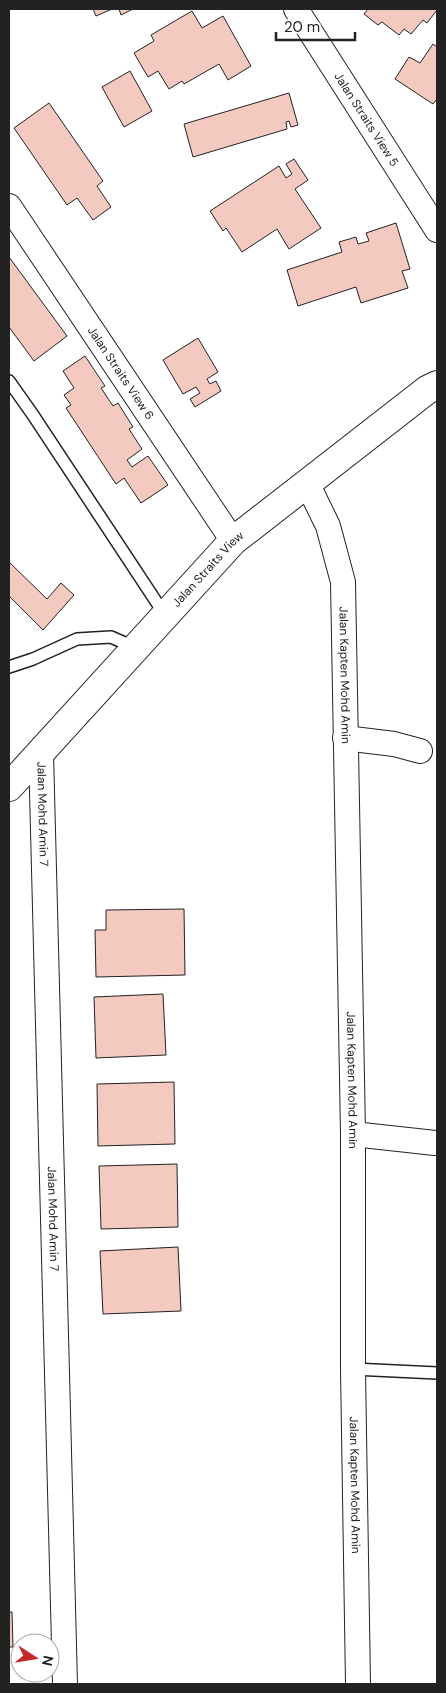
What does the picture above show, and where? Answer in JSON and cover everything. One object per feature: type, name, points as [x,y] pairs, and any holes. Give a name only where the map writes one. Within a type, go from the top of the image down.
[{"type":"street","name":"Jalan Straits View 5","points":[[296,9],[437,230]]},
{"type":"street","name":"Jalan Straits View 6","points":[[9,206],[233,541]]},
{"type":"street","name":"Jalan Straits View","points":[[9,787],[233,541],[437,384]]},
{"type":"street","name":"Jalan Kapten Mohd Amin","points":[[308,483],[328,526],[343,582],[353,1134],[353,1369],[358,1684]]},
{"type":"street","points":[[345,738],[394,744],[420,751]]},
{"type":"street","name":"Jalan Mohd Amin 7","points":[[40,753],[65,1684]]},
{"type":"street","points":[[353,1134],[435,1143]]},
{"type":"lane","points":[[9,381],[164,615]]},
{"type":"lane","points":[[9,667],[33,659],[77,639],[111,637],[136,648]]},
{"type":"lane","points":[[353,1369],[437,1373]]},
{"type":"building","points":[[93,9],[112,9],[96,16]]},
{"type":"building","points":[[119,9],[133,9],[121,15]]},
{"type":"building","points":[[368,9],[437,10],[427,23],[423,20],[411,34],[404,29],[399,35],[382,22],[378,25],[364,14]]},
{"type":"building","points":[[192,11],[202,28],[223,16],[251,66],[228,80],[219,64],[184,84],[182,81],[169,89],[158,71],[148,77],[134,53],[154,41],[151,35]]},
{"type":"building","points":[[433,44],[437,47],[437,99],[433,104],[395,79],[409,57],[420,63]]},
{"type":"building","points":[[130,71],[152,111],[124,127],[102,87]]},
{"type":"building","points":[[289,93],[298,125],[291,127],[289,121],[286,122],[287,129],[193,157],[184,124]]},
{"type":"building","points":[[49,103],[103,181],[97,186],[111,207],[93,220],[77,198],[67,205],[14,128]]},
{"type":"building","points":[[294,159],[308,180],[295,189],[321,228],[289,249],[277,229],[242,252],[226,228],[223,231],[210,211],[279,166],[286,178],[292,174],[286,164]]},
{"type":"building","points":[[396,223],[410,269],[402,271],[408,288],[361,303],[356,287],[298,306],[287,270],[342,252],[339,242],[356,237],[358,244],[369,241],[366,233]]},
{"type":"building","points":[[9,257],[67,336],[34,361],[9,327]]},
{"type":"building","points":[[198,338],[218,372],[207,379],[210,384],[216,381],[221,391],[195,407],[190,399],[200,393],[196,387],[183,394],[163,360]]},
{"type":"building","points":[[85,356],[105,386],[101,388],[113,406],[118,403],[133,427],[129,429],[142,449],[127,460],[132,467],[148,456],[168,485],[141,503],[124,478],[116,484],[66,408],[71,405],[64,395],[74,388],[63,371]]},
{"type":"building","points":[[9,562],[47,599],[61,583],[74,595],[43,630],[9,596]]},
{"type":"building","points":[[184,909],[185,975],[96,977],[95,930],[106,930],[106,910]]},
{"type":"building","points":[[163,994],[166,1055],[96,1058],[94,997]]},
{"type":"building","points":[[174,1082],[175,1144],[98,1146],[97,1084]]},
{"type":"building","points":[[177,1164],[178,1227],[101,1229],[99,1166]]},
{"type":"building","points":[[178,1247],[181,1311],[103,1314],[100,1251]]},
{"type":"building","points":[[9,1612],[12,1612],[13,1633],[10,1633],[9,1647]]}]
